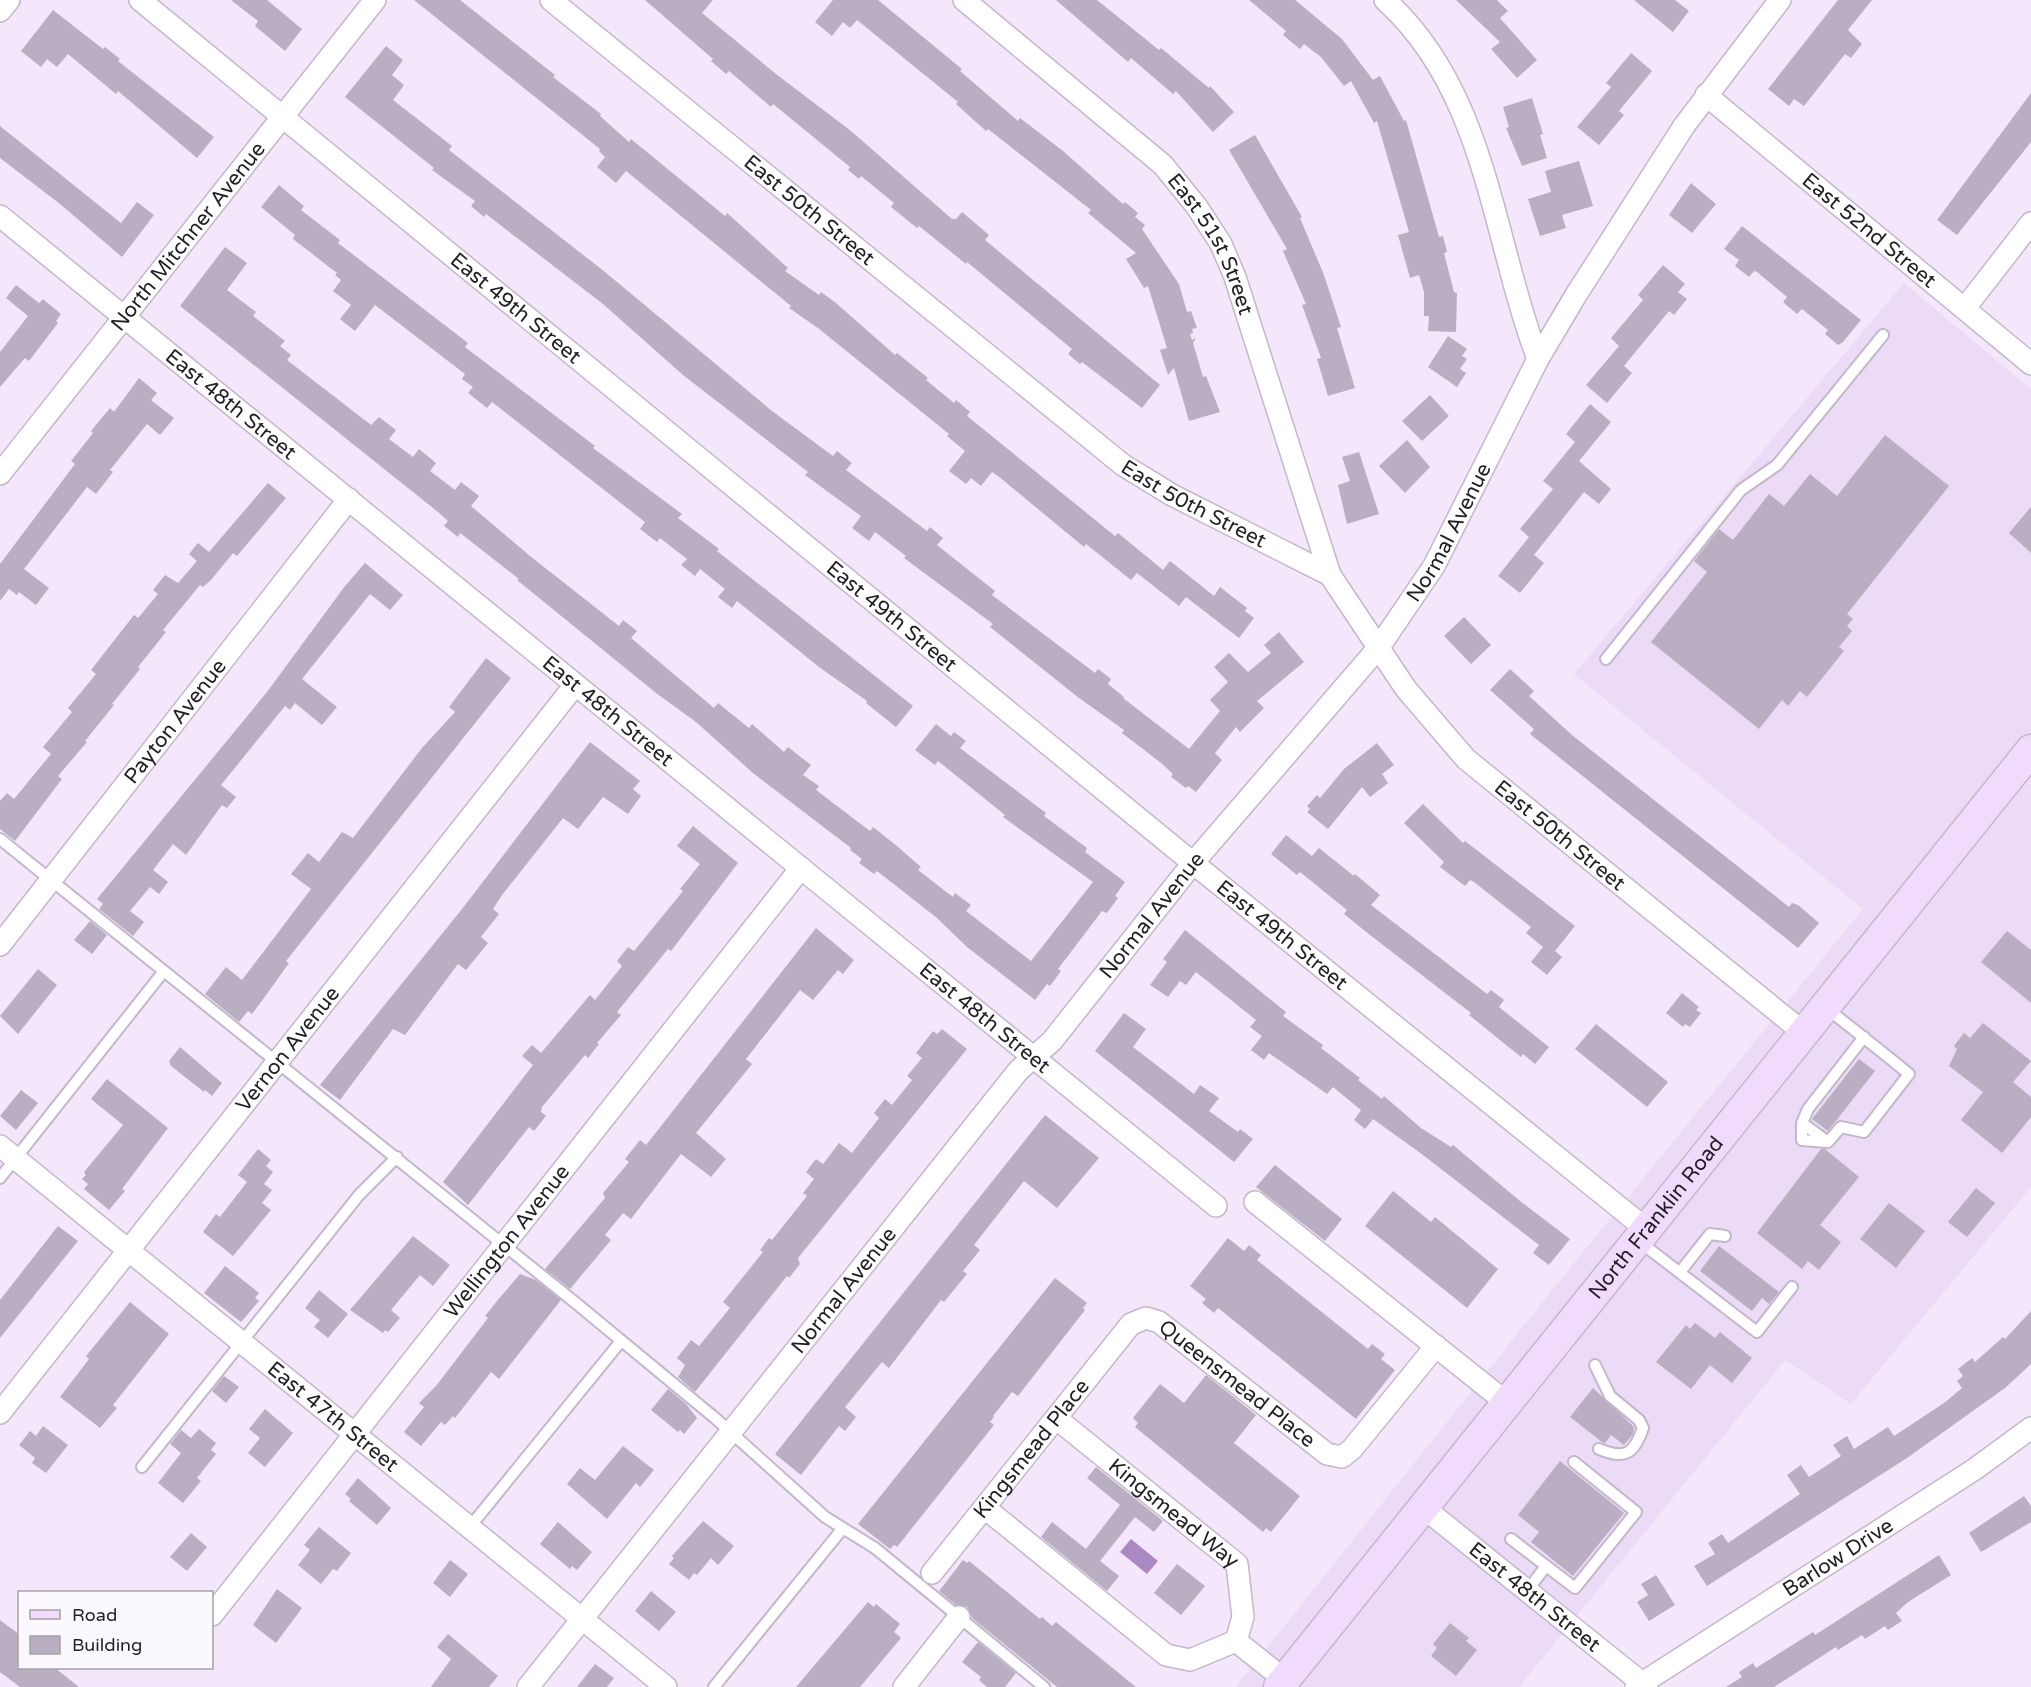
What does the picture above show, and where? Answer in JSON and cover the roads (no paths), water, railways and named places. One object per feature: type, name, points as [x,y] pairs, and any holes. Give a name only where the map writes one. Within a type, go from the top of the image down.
[{"type":"main road","name":"North Franklin Road","points":[[1282,1683],[2028,758]]},
{"type":"street","points":[[0,11],[9,0]]},
{"type":"street","name":"East 49th Street","points":[[140,0],[1642,1234]]},
{"type":"street","name":"North Mitchner Avenue","points":[[0,474],[375,0]]},
{"type":"street","name":"East 50th Street","points":[[552,0],[1123,465],[1172,495],[1330,575],[1418,704],[1479,772],[1804,1033]]},
{"type":"street","name":"East 51st Street","points":[[964,0],[1150,153],[1197,207],[1221,244],[1235,277],[1330,575]]},
{"type":"street","points":[[1385,0],[1428,48],[1460,105],[1479,155],[1516,292],[1538,359]]},
{"type":"street","name":"Normal Avenue","points":[[528,1687],[1018,1071],[1052,1041],[1193,863],[1379,647],[1434,566],[1538,359],[1632,206],[1706,95],[1778,0]]},
{"type":"street","name":"East 52nd Street","points":[[1706,95],[2031,364]]},
{"type":"street","name":"East 48th Street","points":[[0,216],[1216,1206]]},
{"type":"street","points":[[1965,308],[2031,223]]},
{"type":"street","name":"Payton Avenue","points":[[0,945],[349,500]]},
{"type":"street","name":"Vernon Avenue","points":[[0,1413],[575,685]]},
{"type":"street","name":"Wellington Avenue","points":[[213,1614],[801,868]]},
{"type":"street","name":"East 47th Street","points":[[8,1152],[666,1687]]},
{"type":"street","points":[[1255,1202],[1508,1403]]},
{"type":"street","name":"Queensmead Place","points":[[1131,1324],[1146,1318],[1159,1322],[1327,1454],[1342,1457],[1352,1449],[1436,1346]]},
{"type":"street","name":"Kingsmead Place","points":[[932,1573],[1131,1324]]},
{"type":"street","name":"Kingsmead Way","points":[[1057,1419],[1237,1564],[1243,1617],[1236,1641]]},
{"type":"street","name":"Barlow Drive","points":[[1641,1685],[1975,1469],[2031,1428]]},
{"type":"street","points":[[985,1508],[1167,1655],[1190,1660],[1236,1641],[1282,1683]]},
{"type":"street","name":"East 48th Street","points":[[1424,1508],[1641,1685]]},
{"type":"street","points":[[904,1687],[960,1617]]},
{"type":"lane","points":[[1606,659],[1741,490],[1777,465],[1883,335]]},
{"type":"lane","points":[[0,839],[504,1244],[731,1434],[825,1517],[875,1548],[1044,1687]]},
{"type":"lane","points":[[0,1178],[8,1152],[164,971]]},
{"type":"lane","points":[[1825,1007],[1864,1037],[1909,1074],[1864,1132],[1841,1127],[1828,1142],[1802,1123],[1808,1109],[1864,1037]]},
{"type":"lane","points":[[142,1467],[359,1195],[397,1157]]},
{"type":"lane","points":[[1642,1234],[1680,1272],[1757,1332],[1792,1287]]},
{"type":"lane","points":[[1680,1272],[1710,1234],[1725,1236]]},
{"type":"lane","points":[[469,1528],[621,1341]]},
{"type":"lane","points":[[1595,1365],[1610,1396],[1639,1420],[1643,1428],[1639,1439],[1628,1454],[1616,1456],[1599,1449]]},
{"type":"lane","points":[[1511,1539],[1575,1588],[1636,1512],[1574,1462]]},
{"type":"lane","points":[[714,1687],[843,1528]]},
{"type":"lane","points":[[1527,1591],[1546,1566]]}]
